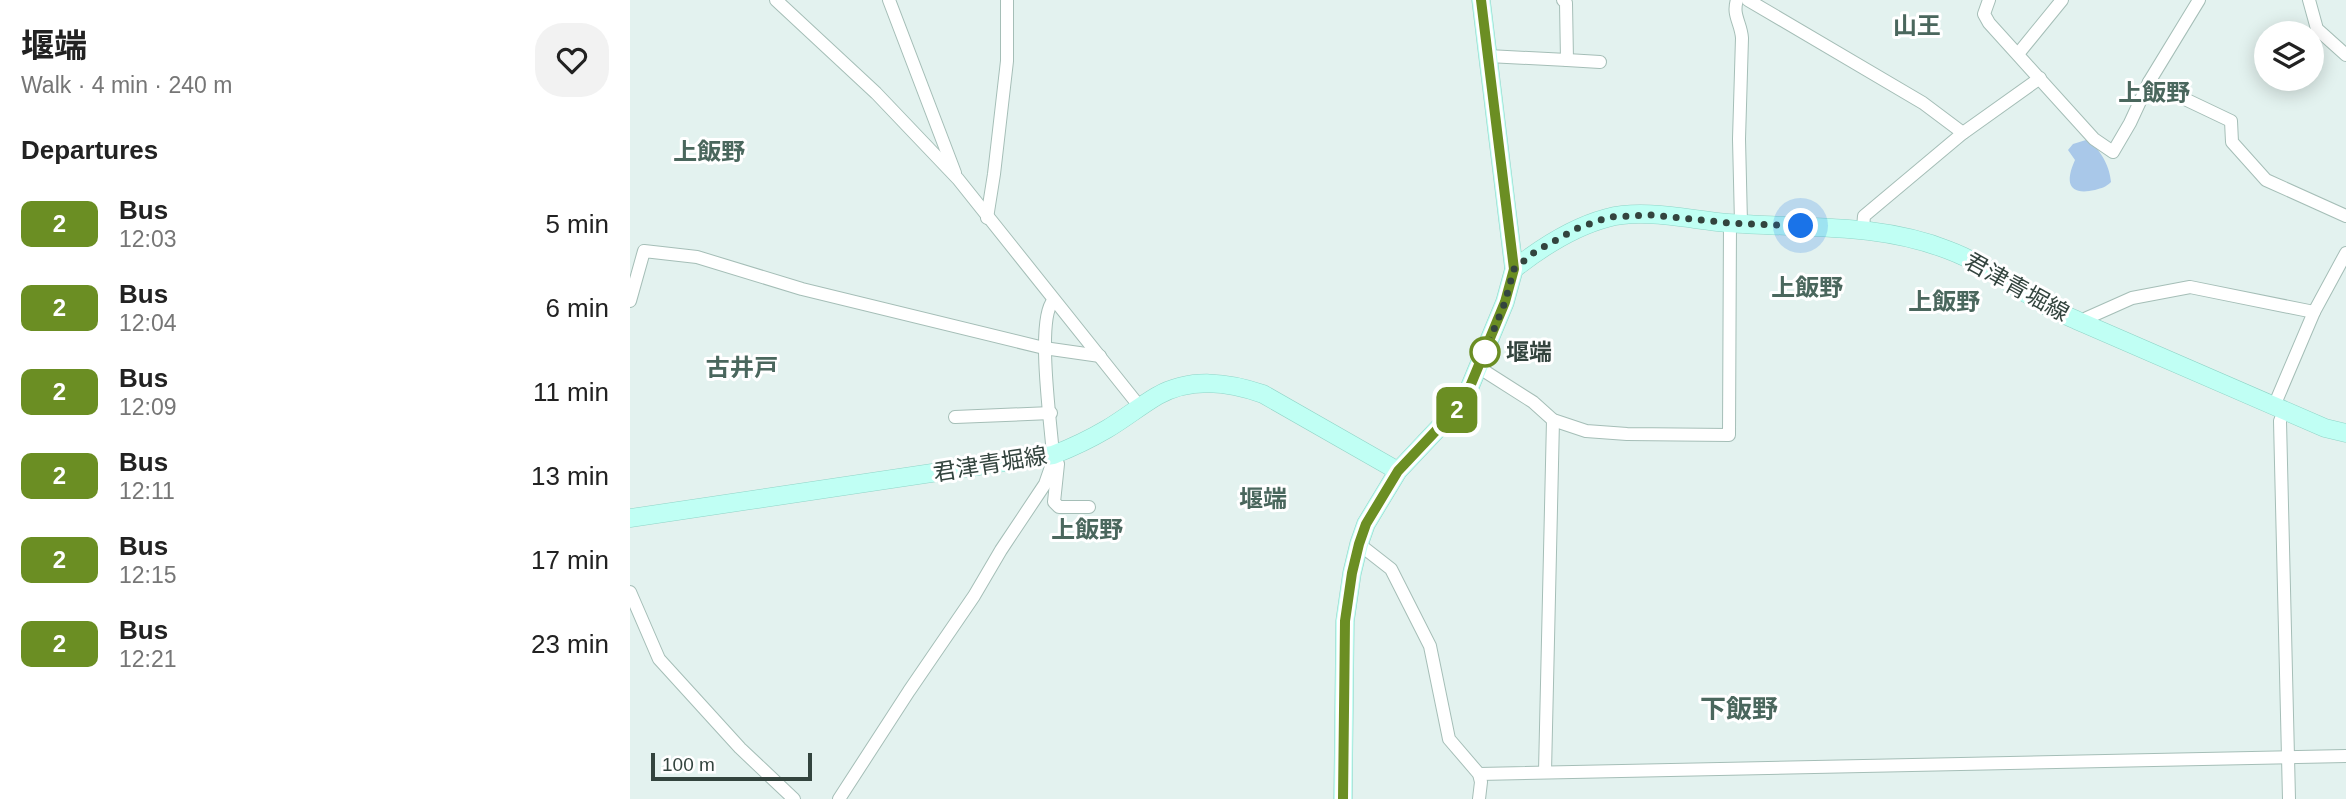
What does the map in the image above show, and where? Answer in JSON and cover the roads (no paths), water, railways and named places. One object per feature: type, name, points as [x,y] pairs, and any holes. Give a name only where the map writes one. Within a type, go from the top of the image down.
[{"type":"main road","points":[[1343,799],[1345,621],[1359,544],[1366,524],[1398,471],[1464,401],[1505,302],[1514,269],[1481,0]]},
{"type":"main road","name":"君津青堀線","points":[[1514,269],[1536,251],[1578,228],[1609,217],[1651,215],[1735,223],[1863,228],[1912,238],[1950,250],[2047,306],[2083,323],[2325,428],[2346,433]]},
{"type":"main road","name":"君津青堀線","points":[[630,518],[1056,454],[1106,430],[1166,391],[1212,383],[1242,387],[1263,394],[1398,471]]},
{"type":"street","points":[[776,0],[876,93],[958,179],[986,218],[1140,407]]},
{"type":"street","points":[[889,0],[958,179]]},
{"type":"street","points":[[986,218],[1007,61],[1007,0]]},
{"type":"street","points":[[1563,0],[1566,3],[1567,60]]},
{"type":"street","points":[[1478,367],[1533,402],[1553,420],[1586,431],[1627,435],[1729,435],[1742,38],[1735,17],[1737,0]]},
{"type":"street","points":[[1748,0],[1923,103],[1963,133]]},
{"type":"street","points":[[1989,0],[1984,14],[2094,139],[2113,152],[2149,82],[2199,0]]},
{"type":"street","points":[[2018,54],[2062,0]]},
{"type":"street","points":[[2309,0],[2317,29],[2346,55]]},
{"type":"street","points":[[1488,55],[1600,62]]},
{"type":"street","points":[[1863,228],[1864,216],[1963,133],[2040,78]]},
{"type":"street","points":[[2149,82],[2231,121],[2232,142],[2266,180],[2346,216]]},
{"type":"street","points":[[630,301],[644,251],[697,257],[802,289],[1044,348],[1100,356]]},
{"type":"street","points":[[2289,799],[2279,408],[2314,312],[2346,253]]},
{"type":"street","points":[[2083,323],[2087,318],[2132,298],[2190,287],[2314,312]]},
{"type":"street","points":[[1053,301],[1047,308],[1044,348],[1056,454],[1054,502],[1059,507],[1089,507]]},
{"type":"street","points":[[955,417],[1051,413]]},
{"type":"street","points":[[1545,772],[1553,420]]},
{"type":"street","points":[[839,799],[1045,484],[1056,454]]},
{"type":"street","points":[[1359,544],[1391,569],[1430,646],[1449,739],[1479,774],[1479,799]]},
{"type":"street","points":[[630,592],[659,659],[740,748],[794,799]]},
{"type":"street","points":[[1479,774],[2346,757]]},
{"type":"place","name":"堰端","points":[[1485,352]]},
{"type":"district","name":"山王","points":[[1917,26]]},
{"type":"district","name":"上飯野","points":[[2154,93]]},
{"type":"district","name":"上飯野","points":[[709,152]]},
{"type":"district","name":"上飯野","points":[[1807,288]]},
{"type":"district","name":"上飯野","points":[[1944,302]]},
{"type":"district","name":"古井戸","points":[[742,368]]},
{"type":"district","name":"堰端","points":[[1263,499]]},
{"type":"district","name":"上飯野","points":[[1087,530]]},
{"type":"district","name":"下飯野","points":[[1739,709]]}]
